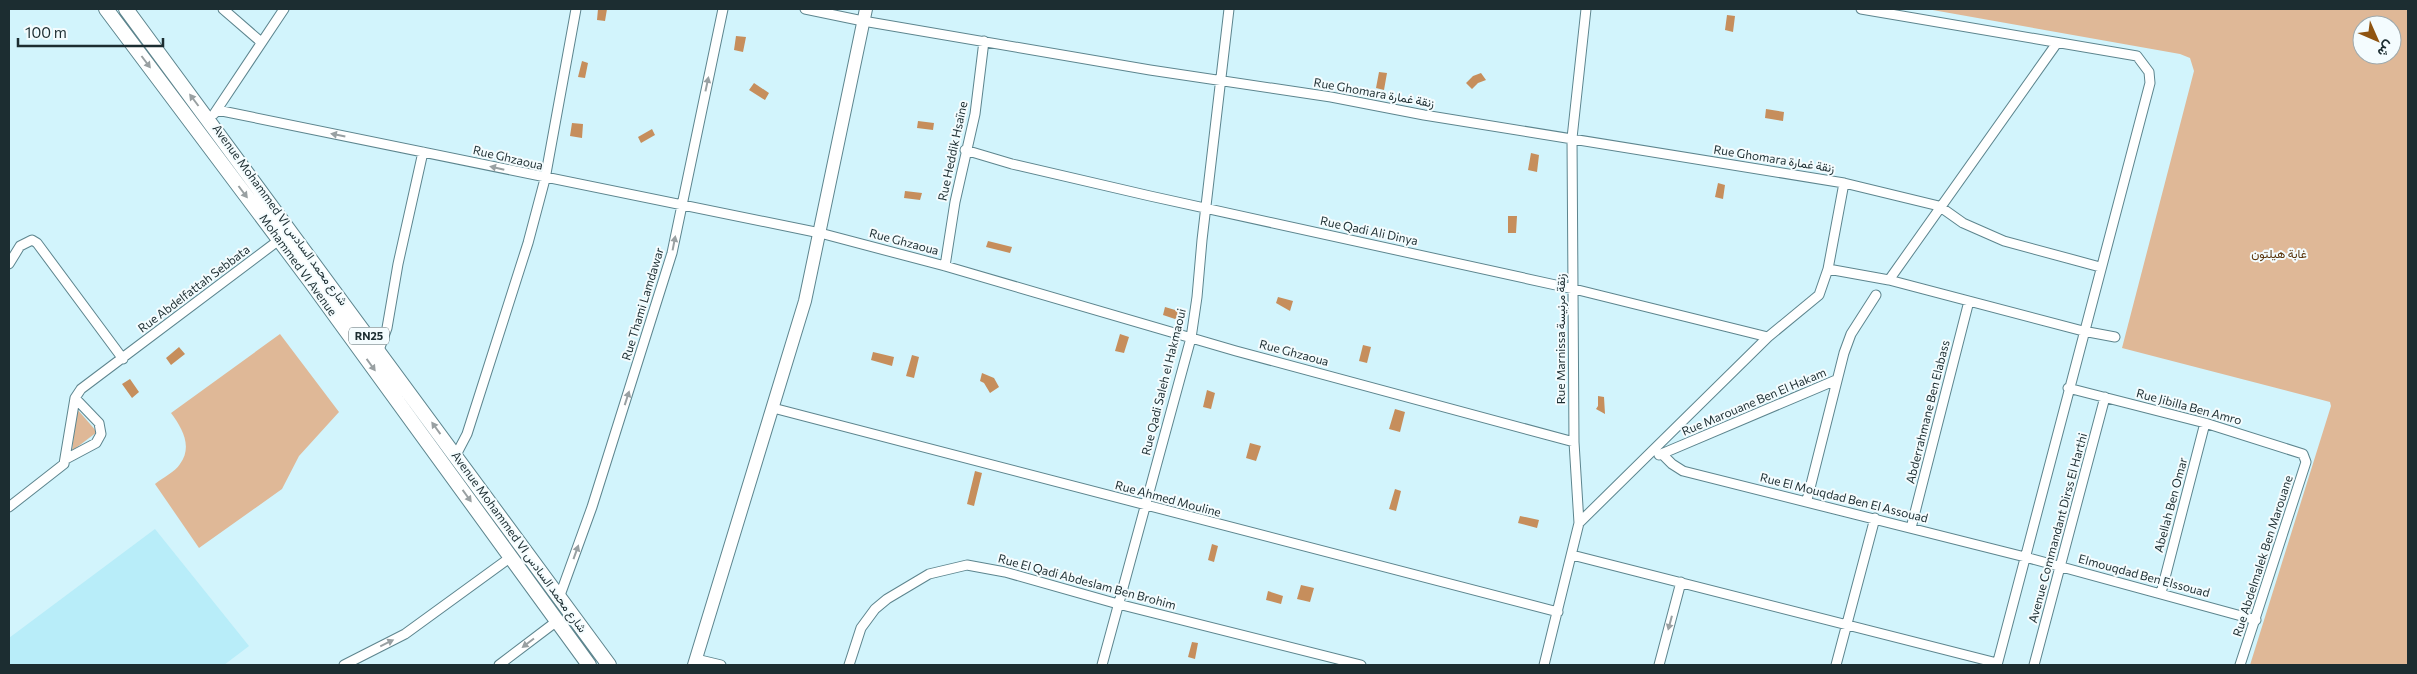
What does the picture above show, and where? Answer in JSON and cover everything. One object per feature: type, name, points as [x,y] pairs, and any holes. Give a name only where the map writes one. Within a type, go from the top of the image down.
[{"type":"main road","name":"Mohammed VI Avenue","points":[[106,9],[279,240],[557,621]]},
{"type":"main road","name":"Avenue Mohammed VI شارع محمد السادس","points":[[126,9],[214,115],[379,350],[609,665]]},
{"type":"main road","points":[[695,662],[774,408],[805,301],[864,15]]},
{"type":"main road","name":"Avenue Mohammed VI شارع محمد السادس","points":[[557,621],[590,665]]},
{"type":"street","points":[[223,9],[261,42]]},
{"type":"street","points":[[214,115],[284,9]]},
{"type":"street","points":[[456,455],[467,434],[501,334],[528,244],[545,179],[576,9]]},
{"type":"street","name":"Rue Thami Lamdawar","points":[[559,598],[592,507],[658,304],[672,253],[723,9]]},
{"type":"street","name":"Rue Ghomara زنقة غمارة","points":[[804,9],[864,15],[984,41],[1844,183],[1939,206]]},
{"type":"street","name":"Rue Qadi Saleh el Hakmaoui","points":[[1102,665],[1191,338],[1229,9]]},
{"type":"street","name":"Rue Marnissa زنقة مرنيسة","points":[[1544,665],[1579,523],[1574,442],[1572,138],[1586,9]]},
{"type":"street","points":[[1572,555],[1997,664],[2068,388],[2150,83],[2149,72],[2137,56],[1860,9]]},
{"type":"street","name":"Rue Heddik Hsaïne","points":[[945,266],[965,150],[974,114],[984,41]]},
{"type":"street","points":[[1889,280],[1939,206],[2057,43]]},
{"type":"street","name":"Rue Ghzaoua","points":[[214,115],[423,152],[545,179],[820,234],[945,266],[1191,338],[1574,442]]},
{"type":"street","name":"Rue Qadi Ali Dinya","points":[[965,150],[1021,166],[1574,289],[1768,337]]},
{"type":"street","points":[[379,350],[387,328],[398,264],[423,152]]},
{"type":"street","points":[[1579,523],[1768,337],[1819,295],[1828,269],[1844,183]]},
{"type":"street","points":[[1939,206],[1963,223],[2004,241],[2100,267]]},
{"type":"street","points":[[9,264],[20,246],[32,240],[37,242],[123,359]]},
{"type":"street","name":"Rue Abdelfattah Sebbata","points":[[75,398],[81,389],[279,240]]},
{"type":"street","points":[[1828,269],[1889,280],[2083,332],[2115,337]]},
{"type":"street","name":"Rue Marouane Ben El Hakam","points":[[1648,457],[1663,455],[1836,380],[1851,334],[1876,295]]},
{"type":"street","name":"Abderrahmane Ben Elabass","points":[[1911,528],[1969,301]]},
{"type":"street","points":[[1807,500],[1836,380]]},
{"type":"street","name":"Rue Jibilla Ben Amro","points":[[2068,388],[2205,423],[2303,454]]},
{"type":"street","name":"Avenue Commandant Dirss El Harthi","points":[[2034,665],[2105,397]]},
{"type":"street","points":[[9,508],[59,469],[66,459],[75,398]]},
{"type":"street","points":[[66,459],[96,443],[101,434],[99,423],[75,398]]},
{"type":"street","name":"Rue Ahmed Mouline","points":[[774,408],[1558,612]]},
{"type":"street","name":"Abellah Ben Omar","points":[[2161,593],[2205,423]]},
{"type":"street","name":"Rue Abdelmalek Ben Marouane","points":[[2240,665],[2306,462],[2303,454]]},
{"type":"street","name":"Rue El Mouqdad Ben El Assouad","points":[[1663,455],[1672,464],[1683,470],[2025,556]]},
{"type":"street","points":[[1836,665],[1875,518]]},
{"type":"street","name":"Elmouqdad Ben Elssouad","points":[[2025,556],[2256,620]]},
{"type":"street","points":[[344,665],[405,634],[511,557]]},
{"type":"street","name":"Rue El Qadi Abdeslam Ben Brohim","points":[[849,665],[861,628],[875,609],[903,588],[928,574],[967,565],[982,566],[1118,604],[1361,665]]},
{"type":"street","points":[[1659,665],[1681,582]]},
{"type":"street","points":[[499,665],[557,621]]},
{"type":"street","points":[[695,662],[721,665]]},
{"type":"shaded area","points":[[598,9],[607,9],[605,21],[597,20]]},
{"type":"shaded area","points":[[1727,15],[1735,16],[1733,32],[1725,30]]},
{"type":"shaded area","points":[[736,36],[746,37],[743,52],[734,50]]},
{"type":"shaded area","points":[[582,61],[588,63],[585,78],[578,77]]},
{"type":"shaded area","points":[[1379,72],[1387,73],[1384,90],[1376,88]]},
{"type":"shaded area","points":[[1481,73],[1486,80],[1478,83],[1472,89],[1466,83],[1473,76]]},
{"type":"shaded area","points":[[754,83],[769,93],[765,100],[749,90]]},
{"type":"shaded area","points":[[1766,109],[1784,112],[1783,121],[1765,118]]},
{"type":"shaded area","points":[[918,121],[934,123],[933,130],[917,128]]},
{"type":"shaded area","points":[[572,123],[583,124],[582,138],[570,136]]},
{"type":"shaded area","points":[[652,129],[655,135],[641,143],[638,137]]},
{"type":"shaded area","points":[[1531,153],[1539,155],[1537,172],[1528,170]]},
{"type":"shaded area","points":[[1718,183],[1725,185],[1723,199],[1715,197]]},
{"type":"shaded area","points":[[905,191],[922,193],[920,200],[904,198]]},
{"type":"shaded area","points":[[1508,216],[1517,216],[1516,233],[1508,233]]},
{"type":"shaded area","points":[[988,241],[1012,247],[1010,253],[986,247]]},
{"type":"shaded area","points":[[1278,297],[1293,301],[1290,311],[1276,303]]},
{"type":"shaded area","points":[[1165,307],[1182,313],[1175,319],[1163,315]]},
{"type":"shaded area","points":[[1120,334],[1129,337],[1124,353],[1115,351]]},
{"type":"shaded area","points":[[1363,345],[1371,347],[1367,363],[1359,361]]},
{"type":"shaded area","points":[[179,347],[185,354],[171,365],[166,358]]},
{"type":"shaded area","points":[[873,352],[894,357],[892,366],[871,360]]},
{"type":"shaded area","points":[[912,355],[919,357],[914,378],[906,376]]},
{"type":"shaded area","points":[[982,373],[994,378],[999,387],[990,393],[984,383],[980,381]]},
{"type":"shaded area","points":[[130,379],[139,392],[132,398],[122,384]]},
{"type":"shaded area","points":[[1207,390],[1215,393],[1211,409],[1203,407]]},
{"type":"shaded area","points":[[1598,396],[1604,397],[1605,414],[1596,409],[1598,406]]},
{"type":"shaded area","points":[[1395,409],[1405,412],[1400,432],[1389,429]]},
{"type":"shaded area","points":[[1250,443],[1261,446],[1256,461],[1246,458]]},
{"type":"shaded area","points":[[975,471],[982,473],[974,506],[967,504]]},
{"type":"shaded area","points":[[1395,489],[1401,491],[1396,511],[1389,509]]},
{"type":"shaded area","points":[[1520,516],[1539,520],[1537,528],[1518,523]]},
{"type":"shaded area","points":[[155,529],[249,646],[224,665],[9,665],[9,638]]},
{"type":"shaded area","points":[[1212,544],[1218,546],[1214,562],[1208,560]]},
{"type":"shaded area","points":[[1301,585],[1314,588],[1310,602],[1297,599]]},
{"type":"shaded area","points":[[1268,591],[1283,596],[1281,604],[1266,600]]},
{"type":"shaded area","points":[[1192,642],[1198,643],[1195,659],[1188,657]]},
{"type":"green space","name":"غابة هيلتون","points":[[1927,9],[2408,9],[2408,665],[2250,665],[2331,406],[2330,402],[2122,348],[2194,71],[2190,58],[2180,54]]},
{"type":"green space","points":[[280,334],[339,412],[299,456],[282,489],[199,548],[155,484],[178,467],[186,451],[182,431],[171,413]]},
{"type":"green space","points":[[77,409],[97,432],[72,451]]}]
